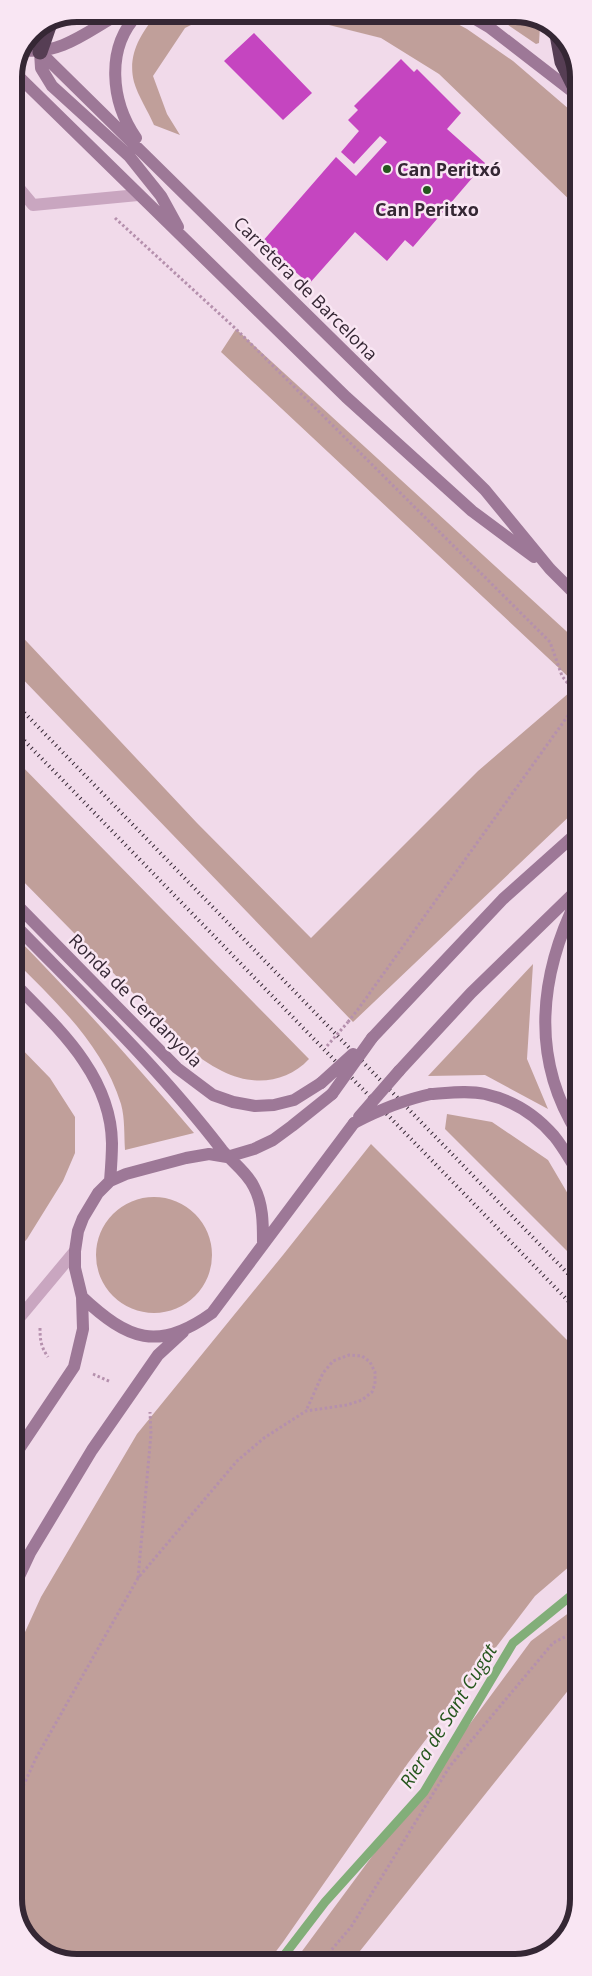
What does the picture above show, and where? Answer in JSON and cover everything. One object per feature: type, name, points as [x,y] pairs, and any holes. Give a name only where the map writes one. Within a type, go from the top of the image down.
[{"type":"highway","points":[[40,52],[47,32]]},
{"type":"highway","points":[[559,46],[562,62],[570,79]]},
{"type":"main road","points":[[30,51],[40,52],[81,37],[106,22]]},
{"type":"main road","points":[[132,22],[125,33],[118,50],[116,95],[129,128],[148,157]]},
{"type":"main road","points":[[482,23],[570,88]]},
{"type":"main road","name":"Carretera de Barcelona","points":[[33,46],[485,490],[550,569],[570,589]]},
{"type":"main road","points":[[40,52],[41,68],[52,86],[129,156],[161,196],[183,236]]},
{"type":"main road","name":"Carretera de Barcelona","points":[[22,80],[353,403],[472,511],[550,569]]},
{"type":"main road","points":[[22,1445],[74,1367],[83,1329],[82,1297],[75,1268],[75,1251],[78,1231],[83,1218],[98,1193],[110,1181],[126,1174],[186,1158],[209,1154],[227,1157],[254,1149],[273,1140],[314,1110],[332,1094],[372,1038],[503,899],[570,839]]},
{"type":"main road","points":[[22,1571],[92,1450],[158,1356],[184,1331],[212,1313],[263,1242],[354,1123],[471,993],[570,897]]},
{"type":"main road","name":"Ronda de Cerdanyola","points":[[22,910],[177,1068],[213,1095],[233,1102],[255,1106],[274,1105],[294,1100],[321,1083],[372,1038]]},
{"type":"main road","points":[[570,914],[561,934],[547,987],[546,1040],[549,1063],[556,1090],[564,1113],[570,1122]]},
{"type":"main road","name":"Ronda de Cerdanyola","points":[[22,932],[151,1066],[208,1131],[227,1157],[254,1186],[263,1214],[263,1242]]},
{"type":"main road","points":[[22,991],[65,1035],[95,1077],[104,1099],[110,1125],[112,1143],[110,1181]]},
{"type":"main road","points":[[354,1123],[404,1100],[431,1094],[484,1094],[524,1110],[542,1123],[570,1160]]},
{"type":"main road","points":[[82,1297],[106,1319],[123,1330],[139,1335],[157,1337],[184,1331]]},
{"type":"street","points":[[22,192],[33,205],[138,195]]},
{"type":"street","points":[[22,1315],[75,1251]]},
{"type":"path","points":[[94,199],[236,329],[550,642],[562,676],[570,686]]},
{"type":"path","points":[[348,1022],[570,713]]},
{"type":"path","points":[[40,1322],[42,1348],[48,1357]]},
{"type":"path","points":[[22,1789],[36,1758],[138,1578],[237,1460],[264,1438],[306,1411],[347,1405],[362,1400],[372,1392],[375,1384],[375,1372],[370,1362],[362,1356],[349,1355],[334,1361],[323,1373],[306,1411]]},
{"type":"path","points":[[92,1374],[111,1382]]},
{"type":"path","points":[[138,1578],[151,1434],[150,1412]]},
{"type":"path","points":[[329,1954],[351,1927],[450,1766],[553,1644],[570,1634]]},
{"type":"shaded area","points":[[151,22],[196,22],[185,28],[153,76],[167,114],[180,135],[154,125],[134,82],[132,63],[134,54]]},
{"type":"shaded area","points":[[319,23],[456,23],[513,61],[570,110],[570,200],[439,74],[381,38]]},
{"type":"shaded area","points":[[505,23],[525,24],[540,29],[539,43],[536,44]]},
{"type":"shaded area","points":[[236,329],[570,635],[570,678],[221,352]]},
{"type":"shaded area","points":[[22,637],[197,823],[311,938],[478,771],[570,692],[570,816],[353,1022],[22,678]]},
{"type":"shaded area","points":[[22,766],[309,1059],[290,1074],[279,1078],[256,1080],[233,1076],[209,1064],[185,1046],[22,880]]},
{"type":"shaded area","points":[[22,943],[106,1032],[194,1133],[125,1150],[124,1121],[121,1104],[103,1063],[62,1008],[22,968]]},
{"type":"shaded area","points":[[533,964],[527,1059],[548,1109],[485,1075],[428,1076]]},
{"type":"shaded area","points":[[22,1049],[50,1078],[75,1117],[75,1153],[63,1181],[22,1244]]},
{"type":"shaded area","points":[[447,1114],[492,1122],[548,1160],[570,1197],[570,1254],[445,1129]]},
{"type":"shaded area","points":[[371,1144],[570,1343],[570,1566],[535,1596],[408,1763],[274,1953],[63,1952],[50,1946],[36,1935],[24,1913],[22,1899],[22,1639],[41,1597],[137,1434]]},
{"type":"shaded area","points":[[154,1197],[176,1201],[195,1214],[208,1233],[212,1255],[208,1277],[195,1296],[176,1309],[154,1313],[132,1309],[113,1296],[100,1277],[96,1255],[100,1233],[113,1214],[132,1201]]},
{"type":"shaded area","points":[[570,1612],[570,1688],[358,1954],[300,1954],[531,1641]]},
{"type":"building","points":[[254,33],[312,93],[283,120],[224,61]]},
{"type":"building","name":"Can Peritxó","points":[[401,59],[414,72],[417,69],[461,113],[447,129],[485,163],[413,247],[405,240],[387,261],[355,232],[309,284],[262,242],[336,157],[356,176],[387,142],[380,136],[354,164],[341,152],[359,131],[348,120],[358,110],[354,106]]},
{"type":"waterway","name":"Riera de Sant Cugat","points":[[286,1953],[325,1902],[424,1792],[513,1643],[570,1597]]},
{"type":"railway","points":[[22,710],[570,1276]]},
{"type":"railway","points":[[22,738],[570,1303]]},
{"type":"place","name":"Can Peritxó","points":[[387,169]]},
{"type":"place","name":"Can Peritxo","points":[[427,190]]}]
